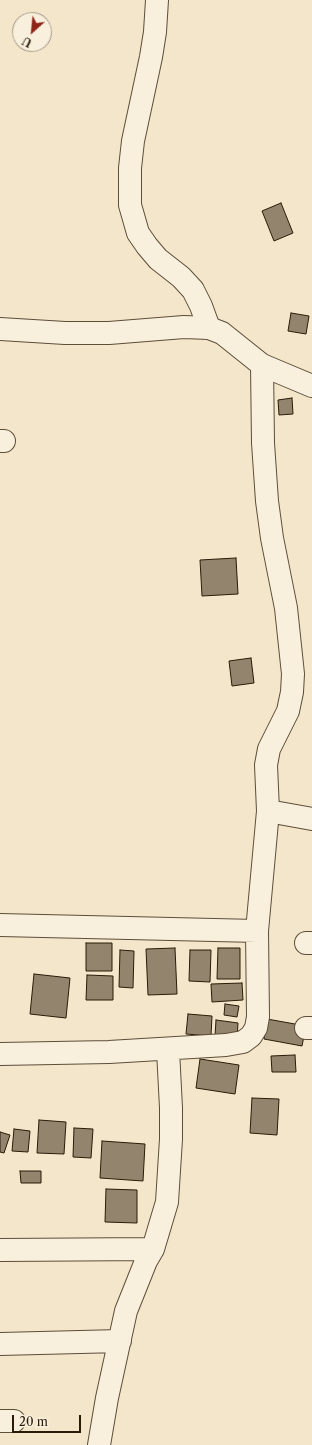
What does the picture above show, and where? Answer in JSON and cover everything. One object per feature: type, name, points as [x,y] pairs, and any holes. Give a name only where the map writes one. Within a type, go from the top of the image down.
[{"type":"street","points":[[157,0],[154,38],[132,148],[130,168],[130,205],[138,233],[158,259],[181,277],[193,290],[209,328]]},
{"type":"street","points":[[0,329],[65,333],[109,333],[184,327],[209,328],[222,333],[262,365],[312,386]]},
{"type":"street","points":[[0,1054],[168,1050],[226,1046],[243,1042],[251,1036],[256,1028],[258,1017],[257,931],[268,811],[266,765],[269,749],[288,711],[294,674],[286,608],[272,538],[267,502],[263,443],[262,365]]},
{"type":"street","points":[[268,811],[312,819]]},
{"type":"street","points":[[0,925],[257,931]]},
{"type":"street","points":[[99,1445],[107,1398],[126,1311],[146,1261],[153,1249],[167,1202],[171,1132],[168,1050]]},
{"type":"street","points":[[0,1250],[153,1249]]},
{"type":"street","points":[[0,1344],[120,1341]]},
{"type":"building","points":[[281,203],[293,233],[274,241],[262,211]]},
{"type":"building","points":[[291,313],[309,316],[306,334],[288,331]]},
{"type":"building","points":[[292,398],[293,414],[279,415],[278,400]]},
{"type":"building","points":[[236,558],[238,594],[202,596],[200,560]]},
{"type":"building","points":[[251,658],[254,683],[232,686],[229,661]]},
{"type":"building","points":[[86,943],[112,943],[112,971],[86,971]]},
{"type":"building","points":[[175,948],[177,994],[148,995],[146,949]]},
{"type":"building","points":[[218,948],[240,948],[240,979],[217,979]]},
{"type":"building","points":[[120,950],[134,951],[133,988],[119,987]]},
{"type":"building","points":[[190,950],[211,950],[210,982],[189,981]]},
{"type":"building","points":[[34,974],[70,978],[66,1018],[30,1014]]},
{"type":"building","points":[[87,975],[113,976],[113,1000],[86,1000]]},
{"type":"building","points":[[242,983],[243,1000],[212,1002],[211,984]]},
{"type":"building","points":[[225,1004],[239,1006],[237,1017],[224,1015]]},
{"type":"building","points":[[188,1014],[212,1016],[211,1036],[186,1034]]},
{"type":"building","points":[[267,1019],[306,1026],[302,1046],[264,1039]]},
{"type":"building","points":[[216,1020],[238,1023],[237,1039],[215,1036]]},
{"type":"building","points":[[295,1055],[296,1072],[272,1072],[271,1056]]},
{"type":"building","points":[[200,1059],[239,1065],[235,1094],[196,1088]]},
{"type":"building","points":[[252,1098],[279,1099],[277,1135],[250,1133]]},
{"type":"building","points":[[39,1120],[66,1122],[64,1154],[37,1153]]},
{"type":"building","points":[[74,1128],[93,1129],[91,1158],[73,1157]]},
{"type":"building","points":[[14,1129],[30,1131],[28,1152],[12,1151]]},
{"type":"building","points":[[0,1132],[10,1135],[4,1153],[0,1152]]},
{"type":"building","points":[[102,1141],[145,1144],[143,1181],[100,1178]]},
{"type":"building","points":[[20,1171],[41,1171],[41,1183],[21,1183]]},
{"type":"building","points":[[106,1189],[137,1190],[137,1223],[105,1222]]}]
